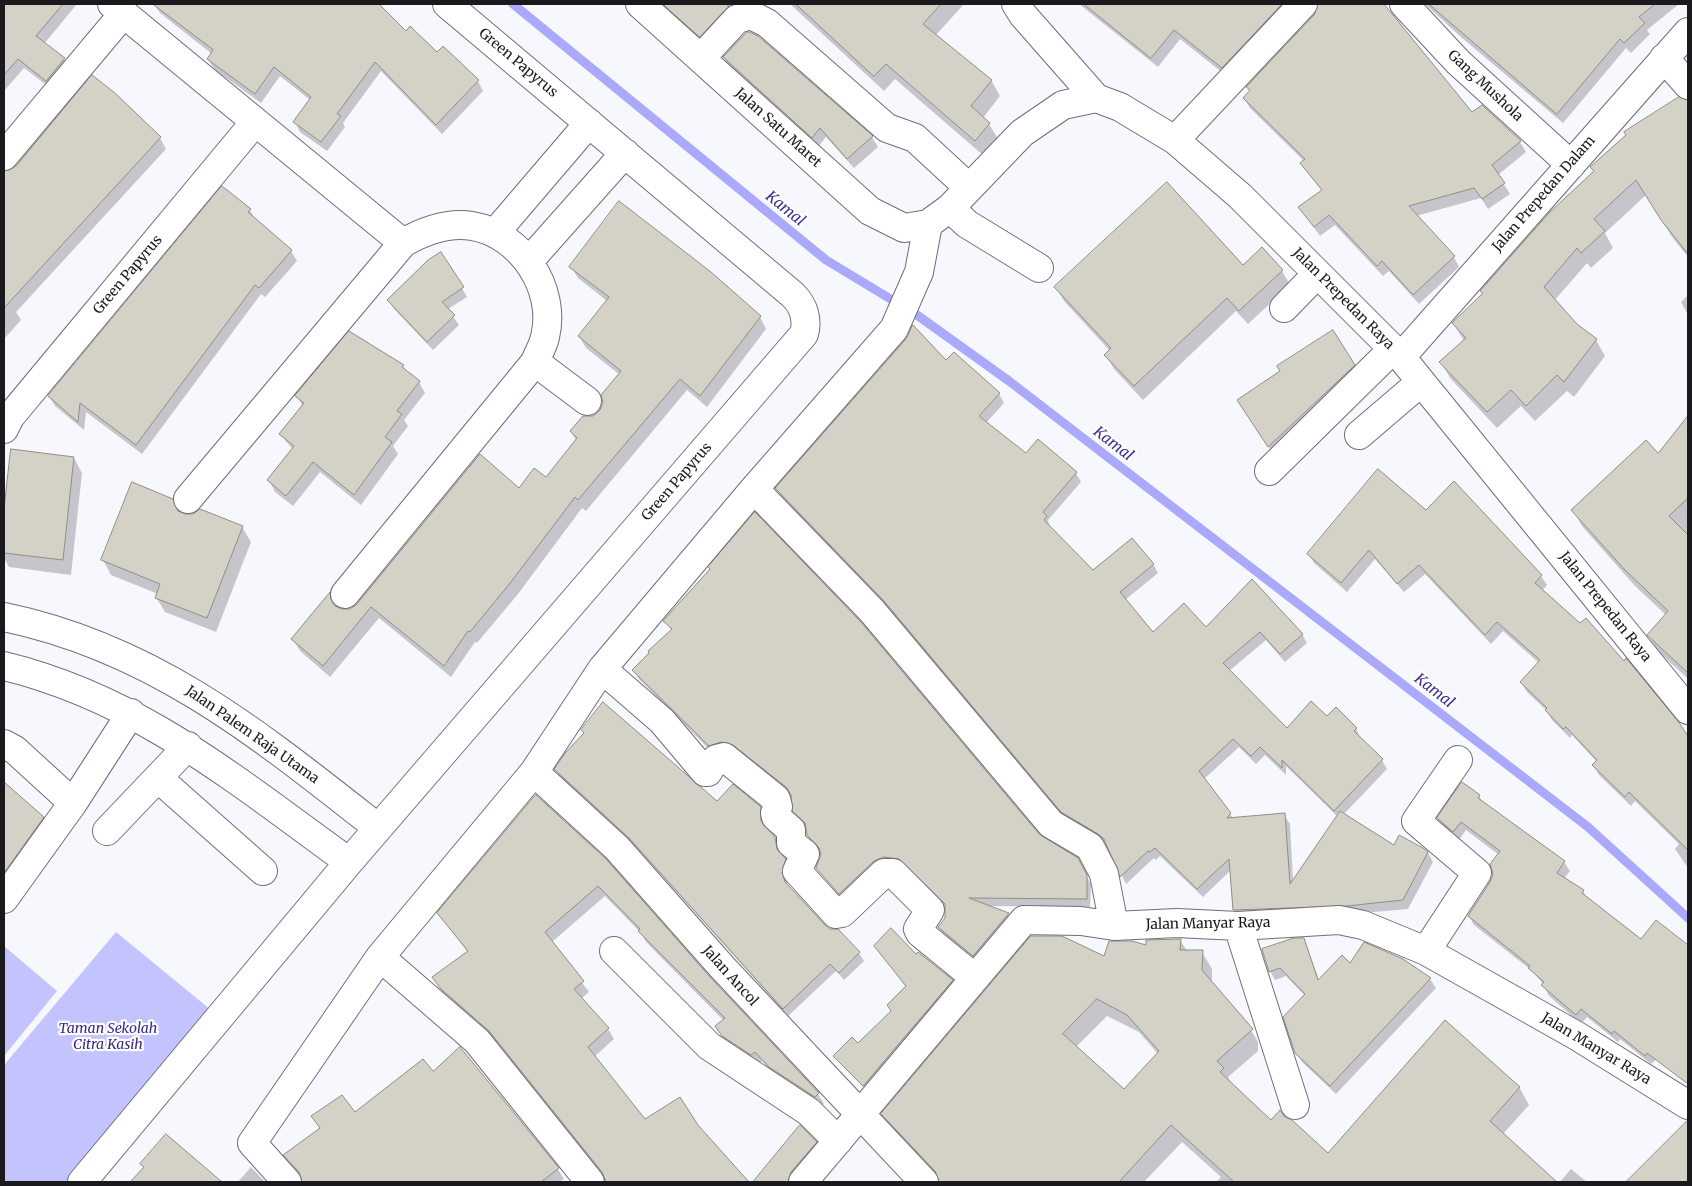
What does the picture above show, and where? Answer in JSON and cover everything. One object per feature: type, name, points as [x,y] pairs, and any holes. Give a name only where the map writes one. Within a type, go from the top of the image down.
[{"type":"street","name":"Green Papyrus","points":[[82,1182],[349,862],[804,334],[805,316],[799,301],[447,4]]},
{"type":"street","name":"Jalan Satu Maret","points":[[640,4],[870,211],[904,228],[928,224]]},
{"type":"street","points":[[1016,4],[1023,15],[1096,98]]},
{"type":"street","points":[[1175,140],[1303,4]]},
{"type":"street","name":"Gang Mushola","points":[[1404,4],[1458,62],[1570,165]]},
{"type":"street","points":[[4,156],[118,8],[403,243]]},
{"type":"street","points":[[700,58],[737,19],[751,15],[767,23],[887,128],[915,138],[968,187]]},
{"type":"street","name":"Jalan Prepedan Dalam","points":[[1269,471],[1397,353],[1570,165],[1688,32]]},
{"type":"street","points":[[1664,58],[1688,86]]},
{"type":"street","points":[[287,1182],[252,1143],[380,957],[534,772],[602,670],[754,489],[894,329],[919,272],[928,224],[950,208],[968,187],[1022,133],[1063,104],[1096,98]]},
{"type":"street","name":"Jalan Prepedan Raya","points":[[1096,98],[1120,107],[1175,140],[1240,196],[1397,353],[1688,710]]},
{"type":"street","name":"Green Papyrus","points":[[4,430],[10,417],[255,122]]},
{"type":"street","points":[[495,233],[589,123]]},
{"type":"street","points":[[529,261],[624,154]]},
{"type":"street","points":[[950,208],[966,224],[1039,268]]},
{"type":"street","points":[[188,499],[403,243],[424,231],[448,225],[472,226],[495,233],[529,261],[542,284],[547,310],[545,337],[535,362],[345,594]]},
{"type":"street","points":[[1284,308],[1317,274]]},
{"type":"street","points":[[535,362],[587,401]]},
{"type":"street","points":[[1359,434],[1421,382]]},
{"type":"street","points":[[754,489],[872,611],[1050,824],[1090,847],[1104,874],[1114,926]]},
{"type":"street","name":"Jalan Palem Raja Utama","points":[[4,617],[78,638],[112,651],[197,693],[274,747],[378,828]]},
{"type":"street","points":[[4,666],[80,690],[131,713],[188,746],[349,862]]},
{"type":"street","points":[[602,670],[662,721],[705,772],[708,772],[716,759],[724,757],[776,799],[778,807],[775,813],[776,817],[791,830],[791,843],[805,854],[796,872],[836,914],[842,913],[884,873],[893,873],[930,910],[918,929],[920,934],[975,978]]},
{"type":"street","points":[[4,898],[73,803],[131,713]]},
{"type":"street","points":[[4,744],[15,750],[73,803]]},
{"type":"street","points":[[107,831],[188,746]]},
{"type":"street","points":[[1426,951],[1477,873],[1416,821],[1458,760]]},
{"type":"street","name":"Jalan Ancol","points":[[534,772],[617,848],[722,968],[924,1182]]},
{"type":"street","points":[[158,778],[263,871]]},
{"type":"street","name":"Jalan Manyar Raya","points":[[803,1182],[1024,920],[1081,921],[1114,926],[1177,923],[1238,926],[1339,920],[1363,925],[1426,951],[1577,1036],[1688,1105]]},
{"type":"street","points":[[1238,926],[1294,1104]]},
{"type":"street","points":[[614,950],[709,1046],[808,1112],[838,1140]]},
{"type":"street","points":[[380,957],[477,1040],[590,1182]]},
{"type":"green space","name":"Taman Sekolah Citra Kasih","points":[[116,932],[211,1010],[66,1182],[4,1182],[4,1065]]},
{"type":"green space","points":[[4,946],[57,991],[4,1056]]},
{"type":"building","points":[[4,4],[63,4],[36,36],[65,58],[46,81],[18,59],[4,75]]},
{"type":"building","points":[[153,4],[379,4],[406,31],[410,26],[437,52],[443,46],[479,80],[436,125],[375,62],[337,114],[341,116],[321,142],[293,122],[311,97],[274,67],[255,94],[207,59],[213,50]]},
{"type":"building","points":[[663,4],[725,4],[729,6],[700,37]]},
{"type":"building","points":[[796,4],[941,4],[923,24],[992,80],[971,106],[990,123],[975,141],[886,64],[874,76]]},
{"type":"building","points":[[1084,4],[1282,4],[1222,68],[1174,30],[1151,58]]},
{"type":"building","points":[[1318,4],[1384,4],[1472,112],[1482,105],[1521,141],[1492,165],[1505,183],[1482,199],[1474,188],[1409,206],[1455,256],[1413,295],[1382,261],[1377,266],[1329,215],[1314,227],[1298,207],[1322,190],[1300,163],[1305,159],[1243,98],[1250,90],[1246,87],[1314,15]]},
{"type":"building","points":[[1429,4],[1655,4],[1639,17],[1645,23],[1624,43],[1620,39],[1557,114]]},
{"type":"building","points":[[749,32],[758,36],[873,136],[847,159],[820,128],[812,138],[723,57]]},
{"type":"building","points":[[92,75],[115,93],[161,137],[4,308],[4,171],[16,166]]},
{"type":"building","points":[[1679,97],[1688,100],[1688,254],[1661,220],[1636,180],[1594,219],[1605,231],[1581,253],[1577,248],[1544,287],[1577,324],[1597,339],[1564,382],[1557,375],[1526,406],[1511,390],[1487,412],[1439,362],[1466,338],[1452,323],[1483,293],[1480,291],[1550,212],[1594,171],[1590,167],[1626,135],[1624,132]]},
{"type":"building","points":[[1167,182],[1243,265],[1262,247],[1283,270],[1239,311],[1227,298],[1134,386],[1104,355],[1111,348],[1054,287]]},
{"type":"building","points":[[222,186],[251,209],[248,212],[292,250],[259,288],[255,285],[136,445],[80,403],[78,422],[48,396]]},
{"type":"building","points":[[619,201],[711,272],[761,316],[700,396],[680,379],[578,500],[575,497],[511,582],[470,632],[468,631],[444,666],[371,607],[323,666],[291,639],[330,592],[331,600],[335,606],[342,609],[350,609],[357,604],[480,454],[519,488],[534,468],[546,477],[577,438],[570,431],[583,416],[593,416],[600,410],[603,402],[601,395],[621,371],[578,336],[609,297],[569,267]]},
{"type":"building","points":[[441,252],[464,287],[442,302],[455,315],[427,342],[387,300],[428,260]]},
{"type":"building","points":[[913,325],[946,360],[954,352],[1000,393],[979,416],[1026,453],[1038,439],[1077,472],[1043,512],[1047,516],[1044,520],[1093,570],[1132,538],[1154,564],[1120,592],[1153,632],[1184,603],[1206,627],[1252,579],[1303,634],[1280,654],[1260,632],[1223,663],[1287,728],[1311,701],[1327,716],[1336,707],[1357,728],[1354,731],[1383,759],[1334,811],[1282,760],[1282,768],[1260,747],[1251,756],[1233,739],[1199,771],[1231,813],[1227,818],[1285,813],[1290,884],[1340,811],[1394,845],[1399,835],[1423,848],[1428,852],[1403,900],[1347,906],[1233,910],[1229,859],[1197,889],[1155,848],[1150,852],[1148,851],[1120,877],[1104,839],[1061,812],[884,601],[775,488],[906,339]]},
{"type":"building","points":[[1333,330],[1355,365],[1268,447],[1237,400],[1280,371],[1277,366]]},
{"type":"building","points":[[349,331],[404,365],[402,367],[420,381],[397,411],[402,414],[385,437],[392,442],[354,495],[313,462],[286,496],[267,480],[294,446],[279,434],[304,403],[295,396]]},
{"type":"building","points":[[1688,416],[1688,498],[1669,516],[1688,535],[1688,673],[1647,635],[1668,611],[1624,569],[1571,510],[1646,440],[1658,453]]},
{"type":"building","points":[[11,449],[74,457],[63,560],[4,553],[4,509]]},
{"type":"building","points":[[1378,469],[1426,510],[1454,481],[1542,575],[1535,583],[1580,623],[1586,618],[1624,661],[1626,658],[1678,721],[1688,736],[1688,850],[1629,792],[1625,797],[1592,765],[1597,760],[1566,727],[1563,729],[1545,710],[1547,708],[1520,682],[1540,660],[1497,622],[1485,635],[1419,565],[1397,584],[1369,550],[1341,583],[1307,554]]},
{"type":"building","points":[[132,482],[173,499],[178,511],[185,514],[193,514],[200,509],[243,526],[207,618],[155,598],[160,584],[101,560]]},
{"type":"building","points":[[755,512],[860,621],[1039,834],[1078,858],[1087,875],[1087,899],[969,898],[1009,913],[973,956],[938,927],[945,918],[945,904],[899,859],[884,857],[874,861],[839,894],[816,868],[821,854],[819,848],[807,835],[805,823],[792,811],[791,795],[786,787],[733,745],[721,742],[709,746],[632,670],[649,653],[648,651],[672,629],[663,621],[710,569],[708,567]]},
{"type":"building","points":[[603,702],[717,801],[733,784],[761,807],[761,821],[775,837],[777,849],[786,859],[782,873],[785,882],[824,924],[830,929],[838,929],[860,952],[839,973],[830,964],[783,1009],[629,838],[554,769],[566,752],[584,733],[581,730]]},
{"type":"building","points":[[4,782],[44,817],[4,873]]},
{"type":"building","points":[[1462,782],[1480,795],[1478,798],[1565,861],[1557,873],[1584,890],[1582,893],[1641,939],[1656,920],[1688,945],[1688,1084],[1647,1053],[1645,1056],[1614,1031],[1612,1034],[1581,1009],[1576,1015],[1541,985],[1544,982],[1528,968],[1530,966],[1468,916],[1490,882],[1493,874],[1490,864],[1500,851],[1461,822],[1453,832],[1437,818]]},
{"type":"building","points":[[536,795],[606,859],[710,977],[819,1093],[815,1097],[769,1067],[755,1052],[751,1055],[722,1036],[715,1026],[725,1018],[638,931],[640,929],[598,886],[545,932],[584,981],[574,989],[609,1028],[588,1047],[645,1119],[680,1097],[698,1125],[749,1182],[606,1182],[602,1172],[489,1031],[440,988],[432,977],[468,951],[437,913]]},
{"type":"building","points":[[891,928],[916,954],[918,952],[953,980],[863,1086],[833,1056],[852,1037],[858,1043],[891,1011],[887,1005],[906,986],[874,946]]},
{"type":"building","points":[[1031,936],[1062,936],[1104,956],[1109,941],[1132,941],[1146,945],[1146,940],[1181,939],[1180,950],[1203,950],[1202,970],[1253,1029],[1217,1061],[1224,1068],[1220,1072],[1271,1120],[1280,1110],[1285,1117],[1292,1120],[1328,1153],[1445,1020],[1520,1087],[1490,1121],[1557,1182],[1234,1182],[1171,1125],[1119,1182],[939,1182],[935,1171],[881,1114]],"holes":[[[1097,999],[1127,1015],[1159,1051],[1124,1089],[1063,1034]]]},
{"type":"building","points":[[1294,938],[1304,938],[1318,980],[1342,955],[1350,963],[1364,942],[1403,959],[1431,978],[1330,1086],[1295,1053],[1283,1017],[1305,994],[1280,968],[1269,972],[1262,949]]},
{"type":"building","points":[[460,1047],[559,1168],[541,1182],[302,1182],[299,1172],[283,1155],[320,1128],[311,1116],[342,1095],[355,1112],[423,1059],[433,1071]]},
{"type":"building","points":[[1688,1120],[1688,1182],[1626,1182]]},
{"type":"building","points":[[800,1125],[817,1142],[791,1172],[788,1182],[753,1182]]},
{"type":"building","points":[[166,1134],[222,1182],[130,1182],[144,1167],[140,1164]]},
{"type":"waterway","name":"Kamal","points":[[513,4],[826,260],[917,315],[1009,381],[1588,827],[1688,918]]}]
